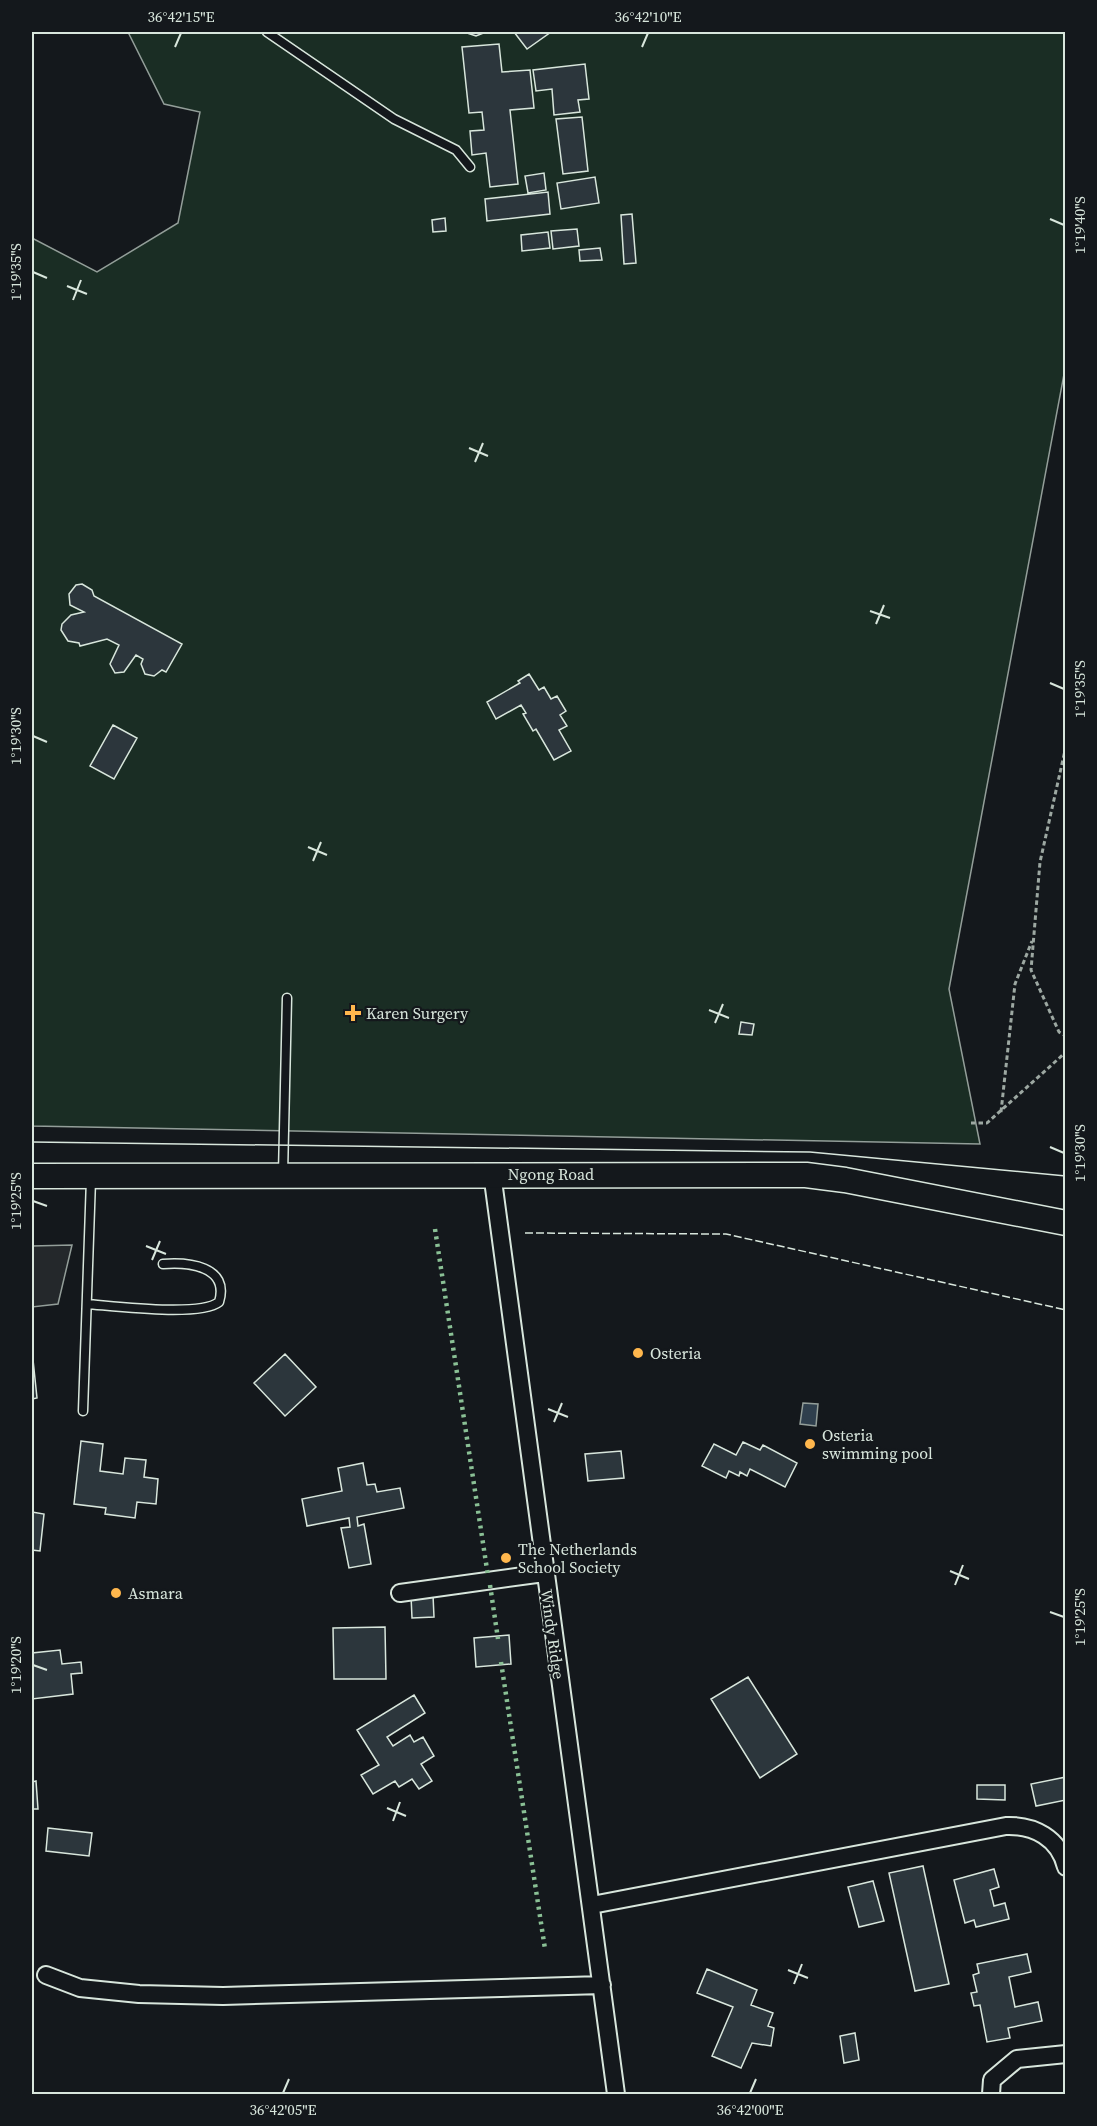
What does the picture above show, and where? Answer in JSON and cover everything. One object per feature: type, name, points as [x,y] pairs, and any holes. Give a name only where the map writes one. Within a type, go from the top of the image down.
[{"type":"main road","name":"Ngong Road","points":[[32,1176],[492,1173],[806,1175],[844,1180],[1065,1223]]},
{"type":"street","name":"Windy Ridge","points":[[492,1173],[544,1573],[592,1905],[616,2094]]},
{"type":"street","points":[[400,1593],[544,1573]]},
{"type":"street","points":[[592,1905],[1006,1826],[1025,1825],[1045,1835],[1056,1845],[1065,1868]]},
{"type":"street","points":[[46,1976],[80,1988],[139,1994],[224,1996],[602,1985]]},
{"type":"street","points":[[992,2094],[992,2080],[1017,2059],[1065,2054]]},
{"type":"lane","points":[[267,32],[394,119],[456,150],[470,167]]},
{"type":"lane","points":[[283,1174],[287,999]]},
{"type":"lane","points":[[84,1411],[91,1175]]},
{"type":"lane","points":[[87,1304],[167,1309],[205,1308],[219,1302],[222,1292],[219,1280],[201,1265],[163,1264]]},
{"type":"path","points":[[1065,746],[1040,862],[1031,970],[1059,1032],[1065,1036]]},
{"type":"path","points":[[1001,1112],[1015,984],[1034,937]]},
{"type":"path","points":[[971,1123],[987,1123],[1065,1052]]},
{"type":"green space","points":[[128,32],[1065,32],[1065,369],[949,989],[980,1144],[32,1126],[32,238],[97,272],[178,223],[200,112],[164,104]]},
{"type":"shaded area","points":[[72,1245],[58,1304],[32,1307],[32,1246]]},
{"type":"water","points":[[803,1403],[818,1404],[816,1426],[800,1424]]},
{"type":"building","points":[[464,32],[486,32],[476,36]]},
{"type":"building","points":[[514,32],[551,32],[527,49]]},
{"type":"building","points":[[499,44],[502,72],[530,70],[534,108],[510,110],[518,184],[490,187],[486,153],[472,155],[470,131],[484,130],[482,112],[469,113],[462,47]]},
{"type":"building","points":[[585,64],[589,99],[578,100],[580,112],[554,115],[552,89],[536,91],[533,70]]},
{"type":"building","points":[[582,117],[588,171],[563,174],[556,119]]},
{"type":"building","points":[[544,173],[546,190],[528,193],[525,176]]},
{"type":"building","points":[[595,177],[599,203],[561,209],[557,183]]},
{"type":"building","points":[[548,192],[550,214],[487,221],[485,199]]},
{"type":"building","points":[[632,214],[636,263],[624,264],[621,215]]},
{"type":"building","points":[[445,218],[446,231],[433,232],[432,220]]},
{"type":"building","points":[[577,229],[579,246],[553,249],[551,231]]},
{"type":"building","points":[[548,232],[550,248],[522,251],[521,235]]},
{"type":"building","points":[[600,248],[602,260],[580,261],[579,250]]},
{"type":"building","points":[[82,584],[92,590],[94,596],[182,644],[166,672],[162,670],[154,676],[145,674],[141,664],[143,659],[136,655],[124,672],[115,673],[110,664],[119,645],[107,639],[80,646],[79,643],[68,641],[61,630],[62,624],[71,615],[84,612],[70,605],[69,594],[76,585]]},
{"type":"building","points":[[529,674],[539,690],[544,687],[551,699],[557,696],[566,711],[560,715],[567,726],[559,730],[571,751],[554,760],[536,729],[533,731],[523,714],[526,713],[521,705],[496,719],[487,702],[520,683],[518,681]]},
{"type":"building","points":[[113,725],[137,738],[114,779],[90,766]]},
{"type":"building","points":[[741,1022],[754,1024],[752,1035],[739,1034]]},
{"type":"building","points":[[32,1350],[37,1398],[32,1399]]},
{"type":"building","points":[[285,1354],[316,1387],[285,1416],[254,1383]]},
{"type":"building","points":[[81,1441],[103,1444],[100,1471],[123,1474],[125,1458],[146,1460],[144,1477],[158,1479],[156,1504],[137,1502],[135,1518],[105,1514],[106,1508],[74,1504]]},
{"type":"building","points":[[743,1442],[760,1450],[763,1445],[797,1463],[785,1487],[750,1469],[747,1476],[740,1472],[739,1476],[729,1471],[726,1478],[702,1466],[714,1444],[736,1455]]},
{"type":"building","points":[[621,1451],[624,1478],[588,1481],[585,1454]]},
{"type":"building","points":[[363,1463],[367,1485],[375,1484],[377,1492],[400,1488],[404,1508],[357,1517],[358,1526],[364,1524],[371,1564],[349,1568],[341,1528],[350,1527],[349,1518],[307,1526],[302,1499],[342,1491],[338,1468]]},
{"type":"building","points":[[32,1512],[44,1514],[40,1551],[32,1550]]},
{"type":"building","points":[[433,1595],[434,1617],[412,1618],[411,1596]]},
{"type":"building","points":[[385,1627],[386,1679],[334,1679],[333,1628]]},
{"type":"building","points":[[509,1635],[511,1664],[476,1667],[474,1638]]},
{"type":"building","points":[[60,1650],[62,1664],[81,1662],[82,1673],[71,1674],[73,1694],[32,1699],[32,1653]]},
{"type":"building","points":[[748,1677],[797,1754],[760,1778],[711,1699]]},
{"type":"building","points":[[414,1695],[425,1713],[387,1737],[393,1746],[410,1735],[414,1742],[423,1737],[434,1756],[421,1764],[432,1781],[419,1789],[412,1779],[399,1787],[395,1781],[373,1794],[361,1775],[379,1765],[357,1730]]},
{"type":"building","points":[[1066,1777],[1066,1800],[1036,1806],[1031,1784]]},
{"type":"building","points":[[36,1781],[38,1809],[32,1809],[32,1782]]},
{"type":"building","points":[[977,1785],[1005,1785],[1005,1800],[977,1799]]},
{"type":"building","points":[[48,1828],[92,1833],[89,1856],[46,1851]]},
{"type":"building","points":[[923,1866],[949,1984],[915,1991],[889,1873]]},
{"type":"building","points":[[994,1869],[999,1887],[990,1890],[994,1906],[1005,1903],[1009,1919],[976,1927],[974,1920],[965,1923],[954,1880]]},
{"type":"building","points":[[873,1881],[884,1921],[859,1927],[848,1887]]},
{"type":"building","points":[[1027,1954],[1031,1972],[1009,1977],[1015,2007],[1038,2002],[1042,2021],[1008,2028],[1010,2038],[987,2042],[980,2005],[974,2006],[971,1993],[977,1992],[973,1975],[979,1973],[977,1964]]},
{"type":"building","points":[[707,1969],[757,1990],[751,2005],[773,2013],[768,2026],[774,2028],[771,2046],[752,2043],[741,2068],[712,2056],[733,2007],[697,1993]]},
{"type":"building","points":[[855,2033],[859,2060],[844,2063],[840,2036]]},
{"type":"tram line","points":[[32,1142],[810,1152],[1066,1176]]},
{"type":"hedge","points":[[435,1229],[488,1576]]},
{"type":"hedge","points":[[490,1585],[498,1639]]},
{"type":"hedge","points":[[501,1662],[545,1949]]},
{"type":"fence","points":[[525,1233],[726,1234],[1066,1310]]},
{"type":"place","name":"Karen Surgery","points":[[353,1013]]},
{"type":"place","name":"Osteria","points":[[638,1353]]},
{"type":"place","name":"Osteria swimming pool","points":[[810,1444]]},
{"type":"place","name":"The Netherlands School Society","points":[[506,1558]]},
{"type":"place","name":"Asmara","points":[[116,1593]]}]
